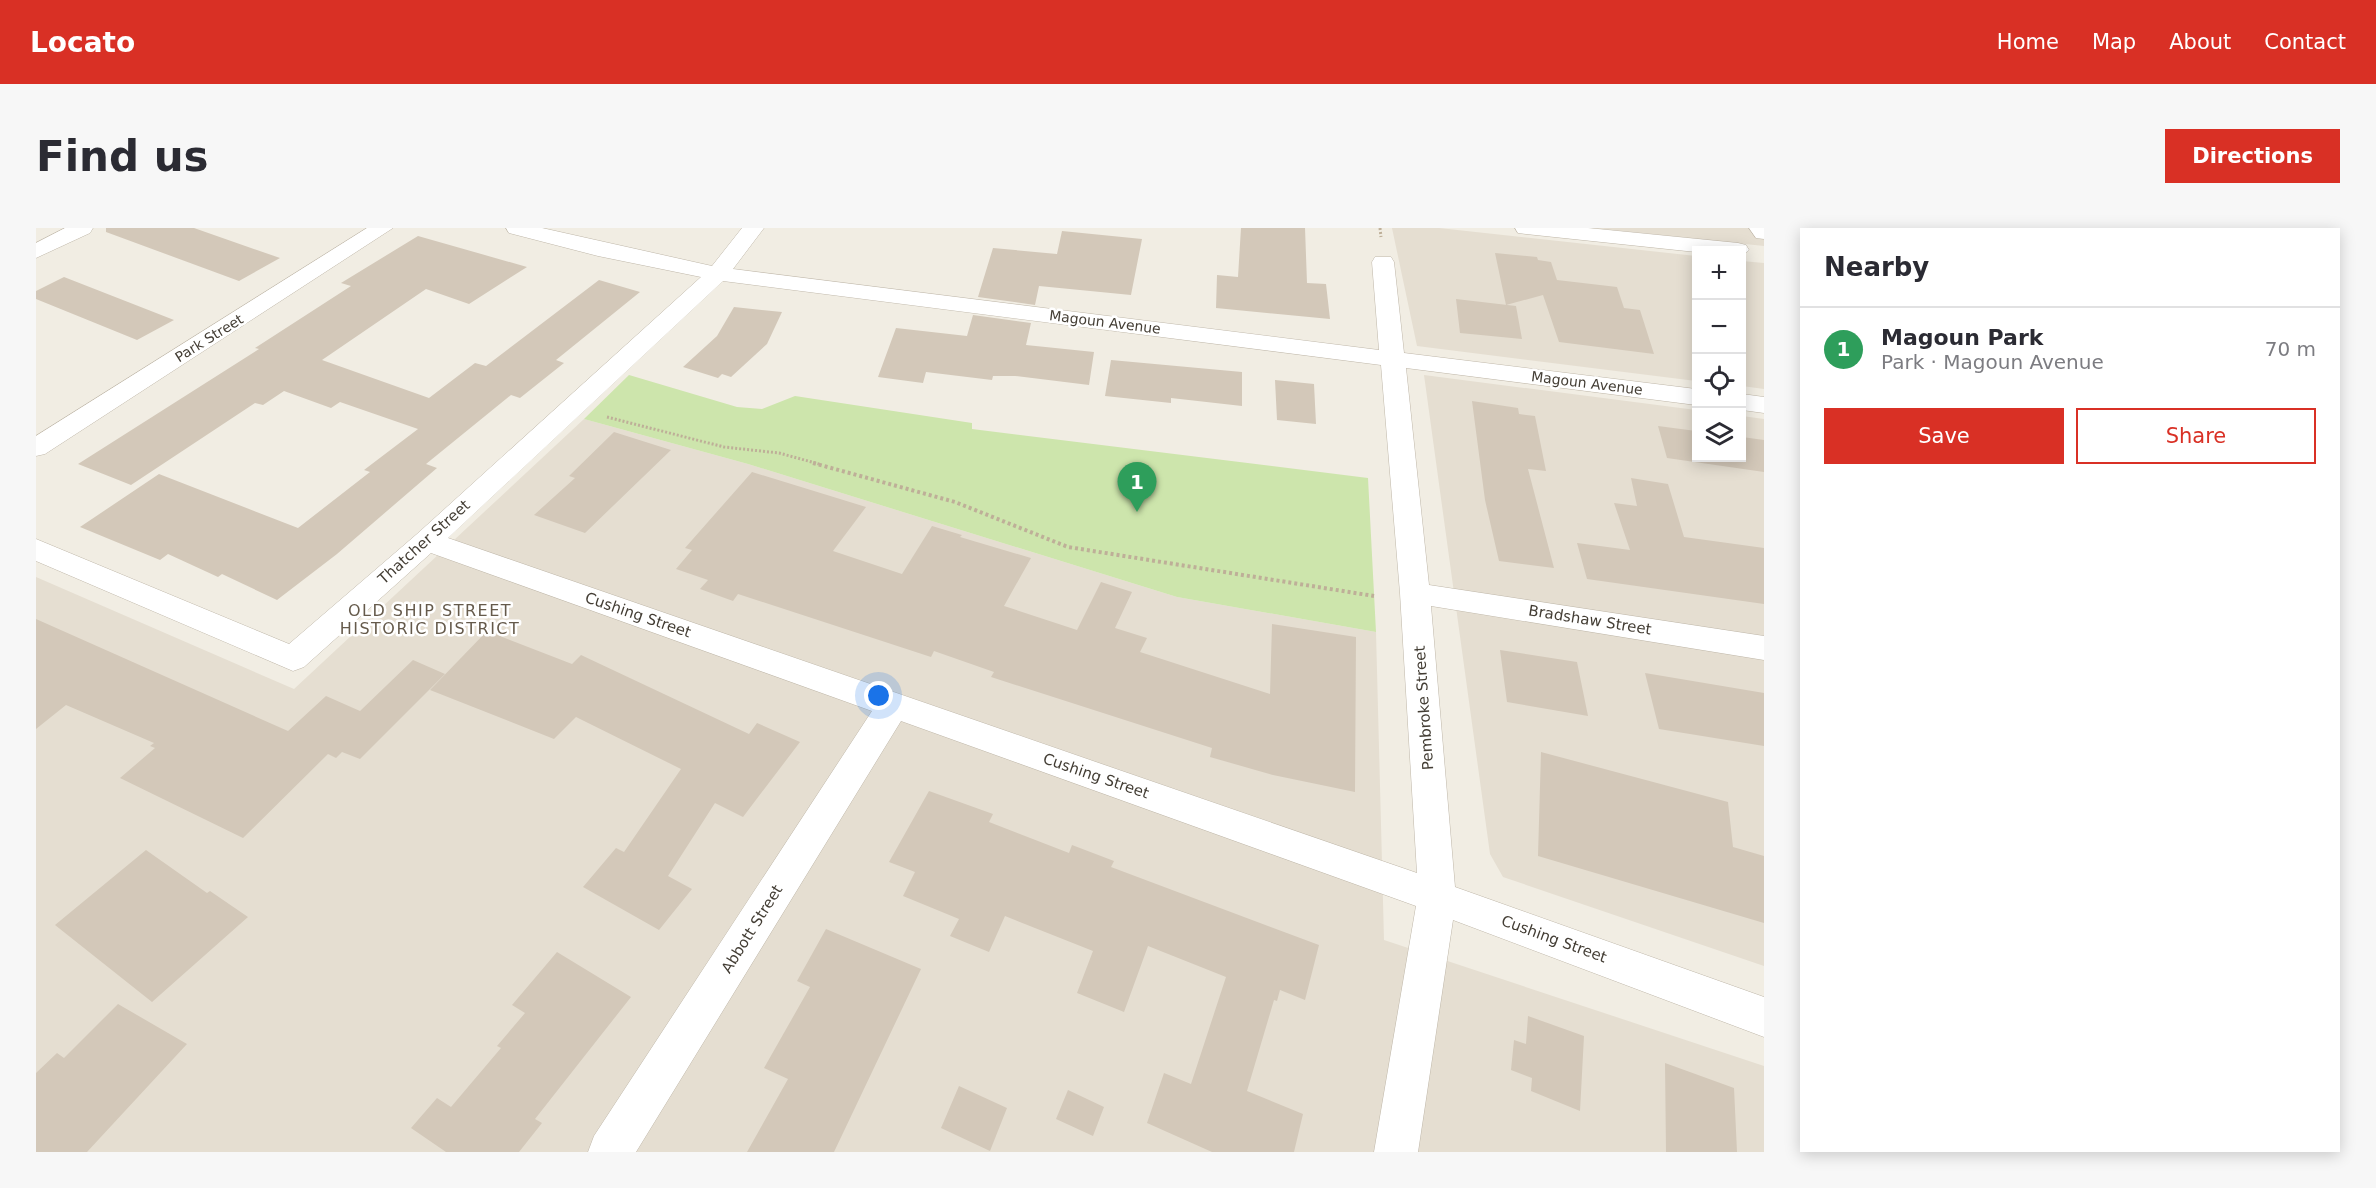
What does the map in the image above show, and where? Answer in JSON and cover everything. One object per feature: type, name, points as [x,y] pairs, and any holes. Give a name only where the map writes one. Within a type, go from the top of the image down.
[{"type":"street","points":[[36,251],[82,228]]},
{"type":"street","name":"Magoun Avenue","points":[[517,228],[598,249],[718,274],[1692,396]]},
{"type":"street","name":"Thatcher Street","points":[[36,549],[293,659],[427,541],[718,274],[753,228]]},
{"type":"street","points":[[1526,228],[1693,246]]},
{"type":"street","points":[[1760,228],[1764,233]]},
{"type":"street","name":"Park Street","points":[[36,447],[373,229]]},
{"type":"street","points":[[1746,252],[1764,253]]},
{"type":"street","name":"Pembroke Street","points":[[1383,262],[1415,593],[1437,896],[1395,1152]]},
{"type":"street","points":[[1746,403],[1764,405]]},
{"type":"street","name":"Cushing Street","points":[[427,541],[1437,896],[1764,1017]]},
{"type":"street","name":"Bradshaw Street","points":[[1415,593],[1764,648]]},
{"type":"street","name":"Abbott Street","points":[[610,1152],[894,705]]},
{"type":"path","points":[[606,417],[724,447],[778,453],[900,486],[955,502],[1068,546],[1374,596]]},
{"type":"shaded area","points":[[1392,228],[1439,228],[1692,256],[1692,380],[1417,346]]},
{"type":"shaded area","points":[[1595,228],[1764,228],[1764,246]]},
{"type":"shaded area","points":[[1746,261],[1764,263],[1764,389],[1746,387]]},
{"type":"shaded area","points":[[1424,375],[1692,409],[1692,462],[1746,462],[1746,417],[1764,419],[1764,966],[1503,877],[1490,854]]},
{"type":"shaded area","points":[[584,419],[748,464],[1177,597],[1376,632],[1384,940],[1764,1066],[1764,1152],[36,1152],[36,577],[294,689]]},
{"type":"green space","points":[[629,375],[737,407],[762,409],[795,396],[972,423],[972,429],[1368,478],[1376,632],[1177,597],[748,464],[584,419]]},
{"type":"building","points":[[106,228],[194,228],[280,258],[239,281],[106,232]]},
{"type":"building","points":[[1241,228],[1305,228],[1307,283],[1326,284],[1330,319],[1216,308],[1217,275],[1238,277]]},
{"type":"building","points":[[1062,231],[1142,239],[1131,295],[1039,286],[1035,305],[978,297],[993,248],[1057,254]]},
{"type":"building","points":[[418,236],[527,267],[469,304],[426,289],[322,360],[429,398],[475,363],[486,366],[599,280],[640,292],[556,360],[564,363],[520,398],[511,395],[426,464],[437,468],[337,554],[277,600],[222,574],[218,577],[168,554],[160,560],[80,527],[159,474],[298,528],[370,472],[364,470],[418,429],[340,402],[331,408],[284,391],[263,405],[255,403],[131,485],[78,464],[259,349],[255,348],[351,286],[341,283]]},
{"type":"building","points":[[1495,253],[1537,257],[1538,260],[1551,262],[1557,280],[1617,287],[1624,308],[1640,310],[1654,354],[1559,342],[1543,295],[1506,305]]},
{"type":"building","points":[[64,277],[174,320],[137,340],[36,299],[36,291]]},
{"type":"building","points":[[1456,299],[1516,306],[1522,339],[1460,333]]},
{"type":"building","points":[[734,307],[782,312],[767,344],[731,377],[722,374],[718,378],[683,367],[717,336]]},
{"type":"building","points":[[973,315],[1031,323],[1026,345],[1094,352],[1089,385],[1015,376],[993,376],[992,380],[926,372],[923,383],[878,377],[896,328],[967,336]]},
{"type":"building","points":[[1111,360],[1242,372],[1242,406],[1171,398],[1171,403],[1105,396]]},
{"type":"building","points":[[1275,380],[1314,384],[1316,424],[1277,420]]},
{"type":"building","points":[[1472,401],[1518,408],[1519,414],[1535,416],[1546,471],[1528,469],[1554,568],[1499,561],[1485,500]]},
{"type":"building","points":[[1658,426],[1692,430],[1692,462],[1667,458]]},
{"type":"building","points":[[614,432],[671,450],[585,533],[534,515],[575,478],[569,476]]},
{"type":"building","points":[[1746,438],[1764,440],[1764,472],[1695,462],[1746,462]]},
{"type":"building","points":[[752,472],[866,507],[833,551],[902,574],[932,526],[962,535],[960,537],[1031,558],[1004,606],[1077,630],[1101,582],[1132,592],[1115,628],[1147,638],[1140,652],[1270,694],[1272,624],[1356,637],[1355,792],[1273,775],[1210,757],[1212,748],[991,677],[994,672],[934,651],[931,657],[738,594],[733,601],[700,589],[708,580],[676,569],[692,550],[685,548]]},
{"type":"building","points":[[1631,478],[1668,484],[1684,537],[1764,548],[1764,604],[1587,579],[1577,543],[1630,550],[1614,503],[1637,506]]},
{"type":"building","points":[[36,619],[288,731],[326,696],[360,711],[413,660],[445,674],[360,759],[342,752],[336,758],[328,754],[243,838],[120,778],[155,748],[150,746],[154,743],[66,705],[36,729]]},
{"type":"building","points":[[487,631],[572,664],[581,655],[749,734],[757,723],[800,742],[743,817],[715,803],[668,876],[692,889],[659,930],[583,887],[616,848],[624,852],[681,769],[576,717],[554,739],[430,690]]},
{"type":"building","points":[[1500,650],[1577,662],[1588,716],[1507,702]]},
{"type":"building","points":[[1645,673],[1764,693],[1764,746],[1659,729]]},
{"type":"building","points":[[1541,752],[1728,802],[1733,847],[1764,856],[1764,923],[1538,856]]},
{"type":"building","points":[[929,791],[993,814],[989,822],[1069,853],[1072,845],[1114,861],[1111,867],[1319,945],[1305,1000],[1280,990],[1277,1001],[1274,1000],[1247,1091],[1303,1114],[1294,1152],[1212,1152],[1147,1123],[1164,1073],[1191,1084],[1226,977],[1148,946],[1124,1012],[1077,993],[1093,951],[1005,916],[989,952],[950,936],[959,919],[903,896],[915,872],[889,862]]},
{"type":"building","points":[[146,850],[207,893],[210,891],[248,917],[152,1002],[55,925]]},
{"type":"building","points":[[826,929],[921,969],[834,1152],[747,1152],[788,1079],[764,1068],[810,987],[797,981]]},
{"type":"building","points":[[557,952],[631,997],[535,1119],[542,1123],[519,1152],[446,1152],[411,1128],[437,1098],[451,1107],[501,1048],[497,1046],[525,1013],[512,1005]]},
{"type":"building","points":[[118,1004],[187,1044],[87,1152],[36,1152],[36,1073],[57,1053],[64,1058]]},
{"type":"building","points":[[1528,1016],[1584,1036],[1580,1111],[1531,1091],[1532,1078],[1511,1070],[1514,1040],[1526,1044]]},
{"type":"building","points":[[1665,1063],[1734,1088],[1737,1152],[1666,1152]]},
{"type":"building","points":[[959,1086],[1007,1108],[990,1151],[941,1128]]},
{"type":"building","points":[[1068,1090],[1104,1107],[1093,1136],[1056,1119]]},
{"type":"place","name":"Magoun Park","points":[[1137,512]]},
{"type":"district","name":"OLD SHIP STREET HISTORIC DISTRICT","points":[[430,619]]}]
